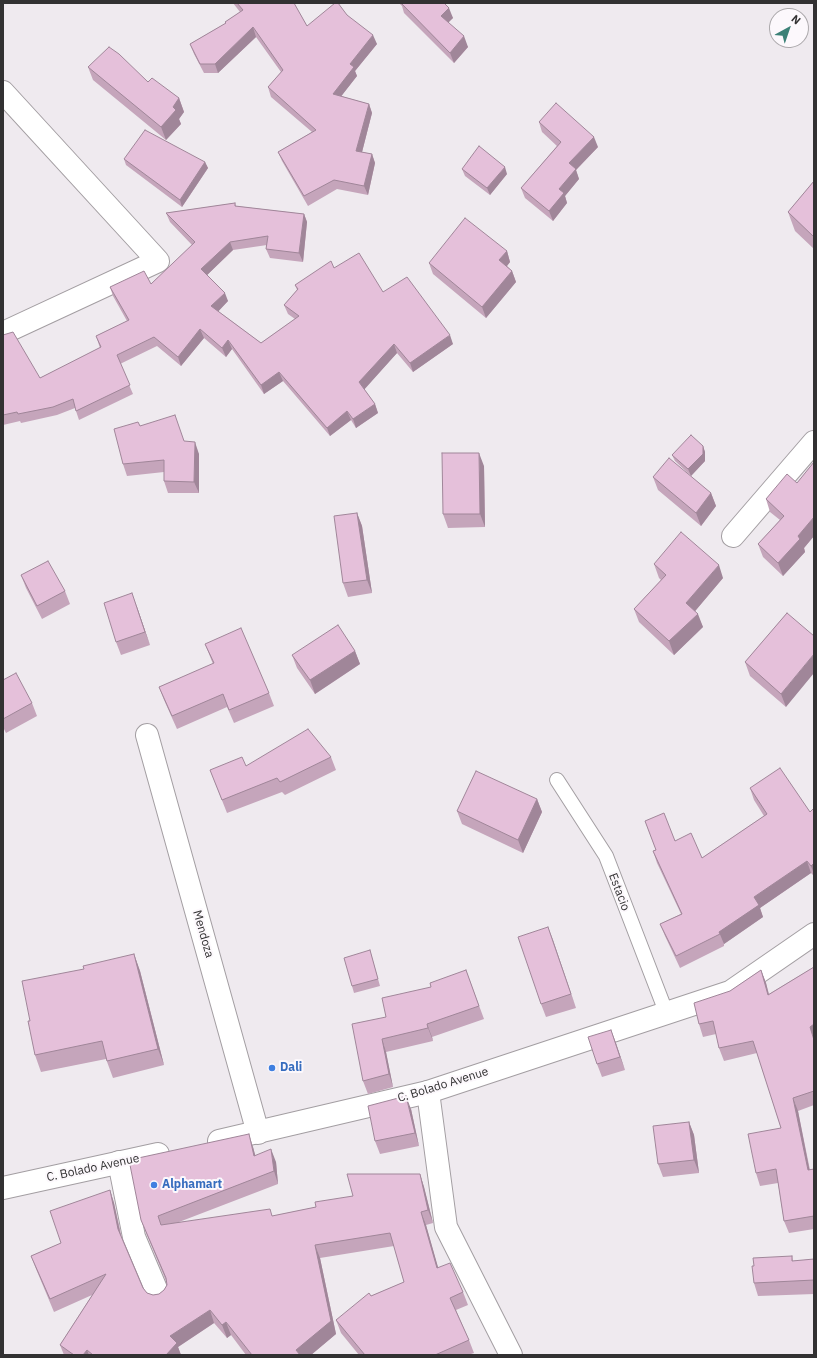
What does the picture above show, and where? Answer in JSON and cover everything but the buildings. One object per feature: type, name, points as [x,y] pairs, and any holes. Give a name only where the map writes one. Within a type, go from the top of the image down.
[{"type":"street","points":[[3,92],[158,261],[3,333]]},
{"type":"street","points":[[733,536],[814,442]]},
{"type":"street","name":"Mendoza","points":[[147,735],[258,1133]]},
{"type":"street","name":"C. Bolado Avenue","points":[[3,1188],[258,1133],[428,1092],[730,992],[814,934]]},
{"type":"street","points":[[428,1092],[446,1227],[511,1355]]},
{"type":"street","points":[[119,1162],[134,1237],[159,1296]]},
{"type":"lane","name":"Estacio","points":[[557,780],[606,856],[666,1012]]},
{"type":"place","name":"Dali","points":[[272,1068]]},
{"type":"place","name":"Alphamart","points":[[154,1185]]}]
